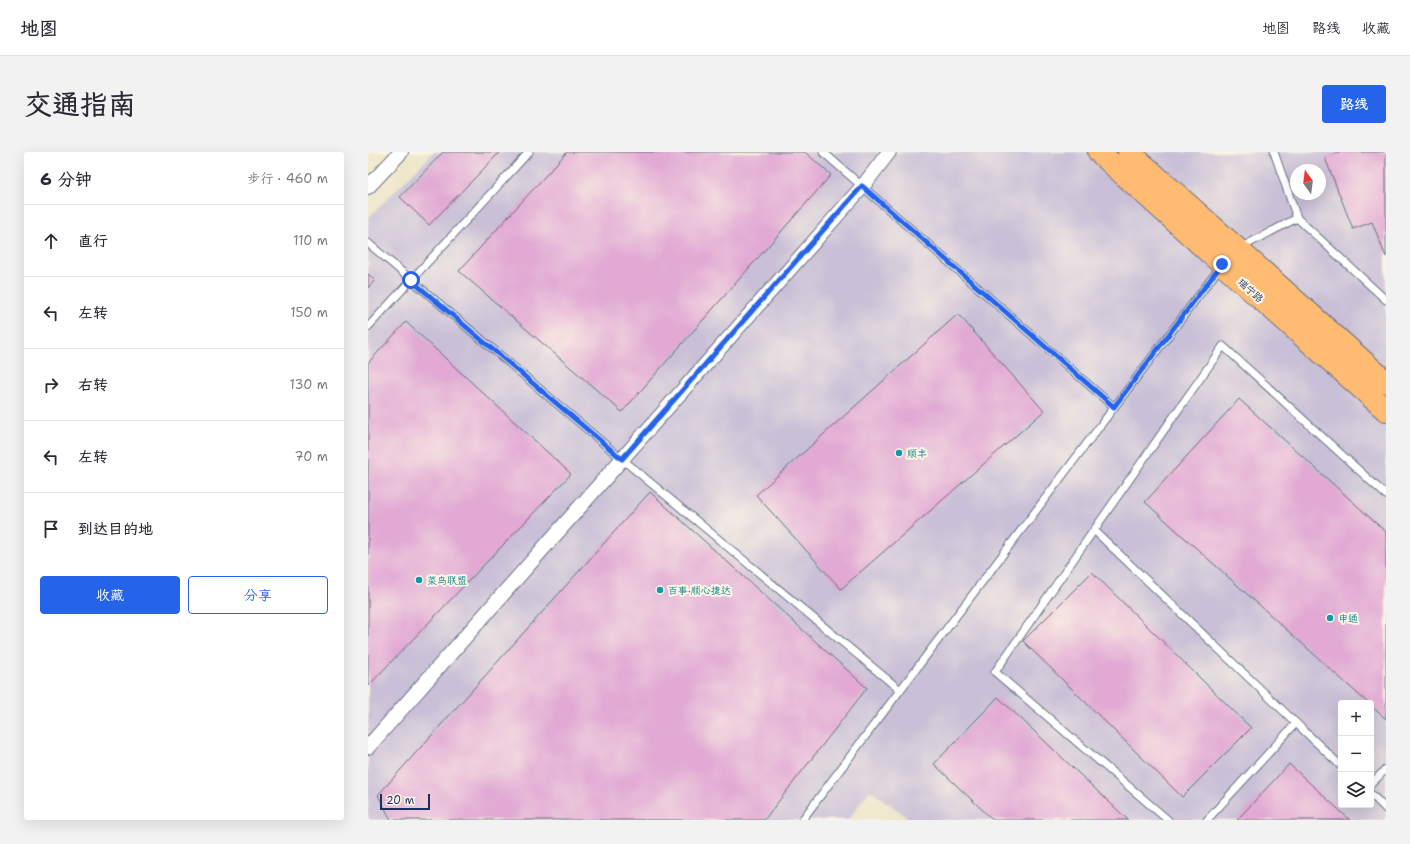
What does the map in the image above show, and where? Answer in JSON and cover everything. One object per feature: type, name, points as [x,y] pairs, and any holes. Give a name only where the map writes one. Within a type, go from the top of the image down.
[{"type":"main road","name":"瑞宁路","points":[[1099,152],[1386,410]]},
{"type":"main road","points":[[1129,152],[1386,382]]},
{"type":"street","points":[[368,187],[401,152]]},
{"type":"street","points":[[368,747],[862,186],[890,152]]},
{"type":"lane","points":[[368,327],[529,152]]},
{"type":"lane","points":[[824,152],[1114,407]]},
{"type":"lane","points":[[1274,152],[1297,218],[1386,300]]},
{"type":"lane","points":[[1239,249],[1297,218]]},
{"type":"lane","points":[[368,243],[622,459],[900,690]]},
{"type":"lane","points":[[802,820],[1222,264]]},
{"type":"lane","points":[[1168,820],[995,672],[1223,346],[1386,495]]},
{"type":"lane","points":[[1094,530],[1338,763]]},
{"type":"lane","points":[[1207,820],[1296,722]]},
{"type":"lane","points":[[1374,781],[1386,769]]},
{"type":"lane","points":[[1374,797],[1386,809]]},
{"type":"shaded area","points":[[434,152],[1386,152],[1386,820],[911,820],[870,790],[848,820],[368,820],[368,218]]},
{"type":"building","points":[[443,152],[500,152],[429,225],[400,197]]},
{"type":"building","points":[[567,152],[805,152],[831,175],[622,412],[459,271]]},
{"type":"building","points":[[1339,152],[1386,152],[1386,257],[1372,222],[1353,229],[1325,158]]},
{"type":"building","points":[[368,274],[375,280],[368,288]]},
{"type":"building","name":"顺丰","points":[[958,314],[1044,411],[841,589],[756,495]]},
{"type":"building","name":"菜鸟联盟","points":[[406,322],[571,474],[368,686],[368,363]]},
{"type":"building","name":"申通","points":[[1239,399],[1386,532],[1386,719],[1374,709],[1374,700],[1365,700],[1145,502]]},
{"type":"building","name":"百事·顺心捷达","points":[[650,492],[867,688],[764,820],[391,820],[378,795]]},
{"type":"building","points":[[1092,572],[1251,728],[1182,797],[1023,641]]},
{"type":"building","points":[[998,697],[1128,820],[993,820],[934,764]]},
{"type":"building","points":[[1289,764],[1350,820],[1237,820]]},
{"type":"place","name":"顺丰","points":[[899,453]]},
{"type":"place","name":"菜鸟联盟","points":[[419,580]]},
{"type":"place","name":"百事·顺心捷达","points":[[660,590]]},
{"type":"place","name":"申通","points":[[1330,618]]},
{"type":"route","points":[[411,280],[622,459],[862,186],[1114,407],[1222,264]]}]
